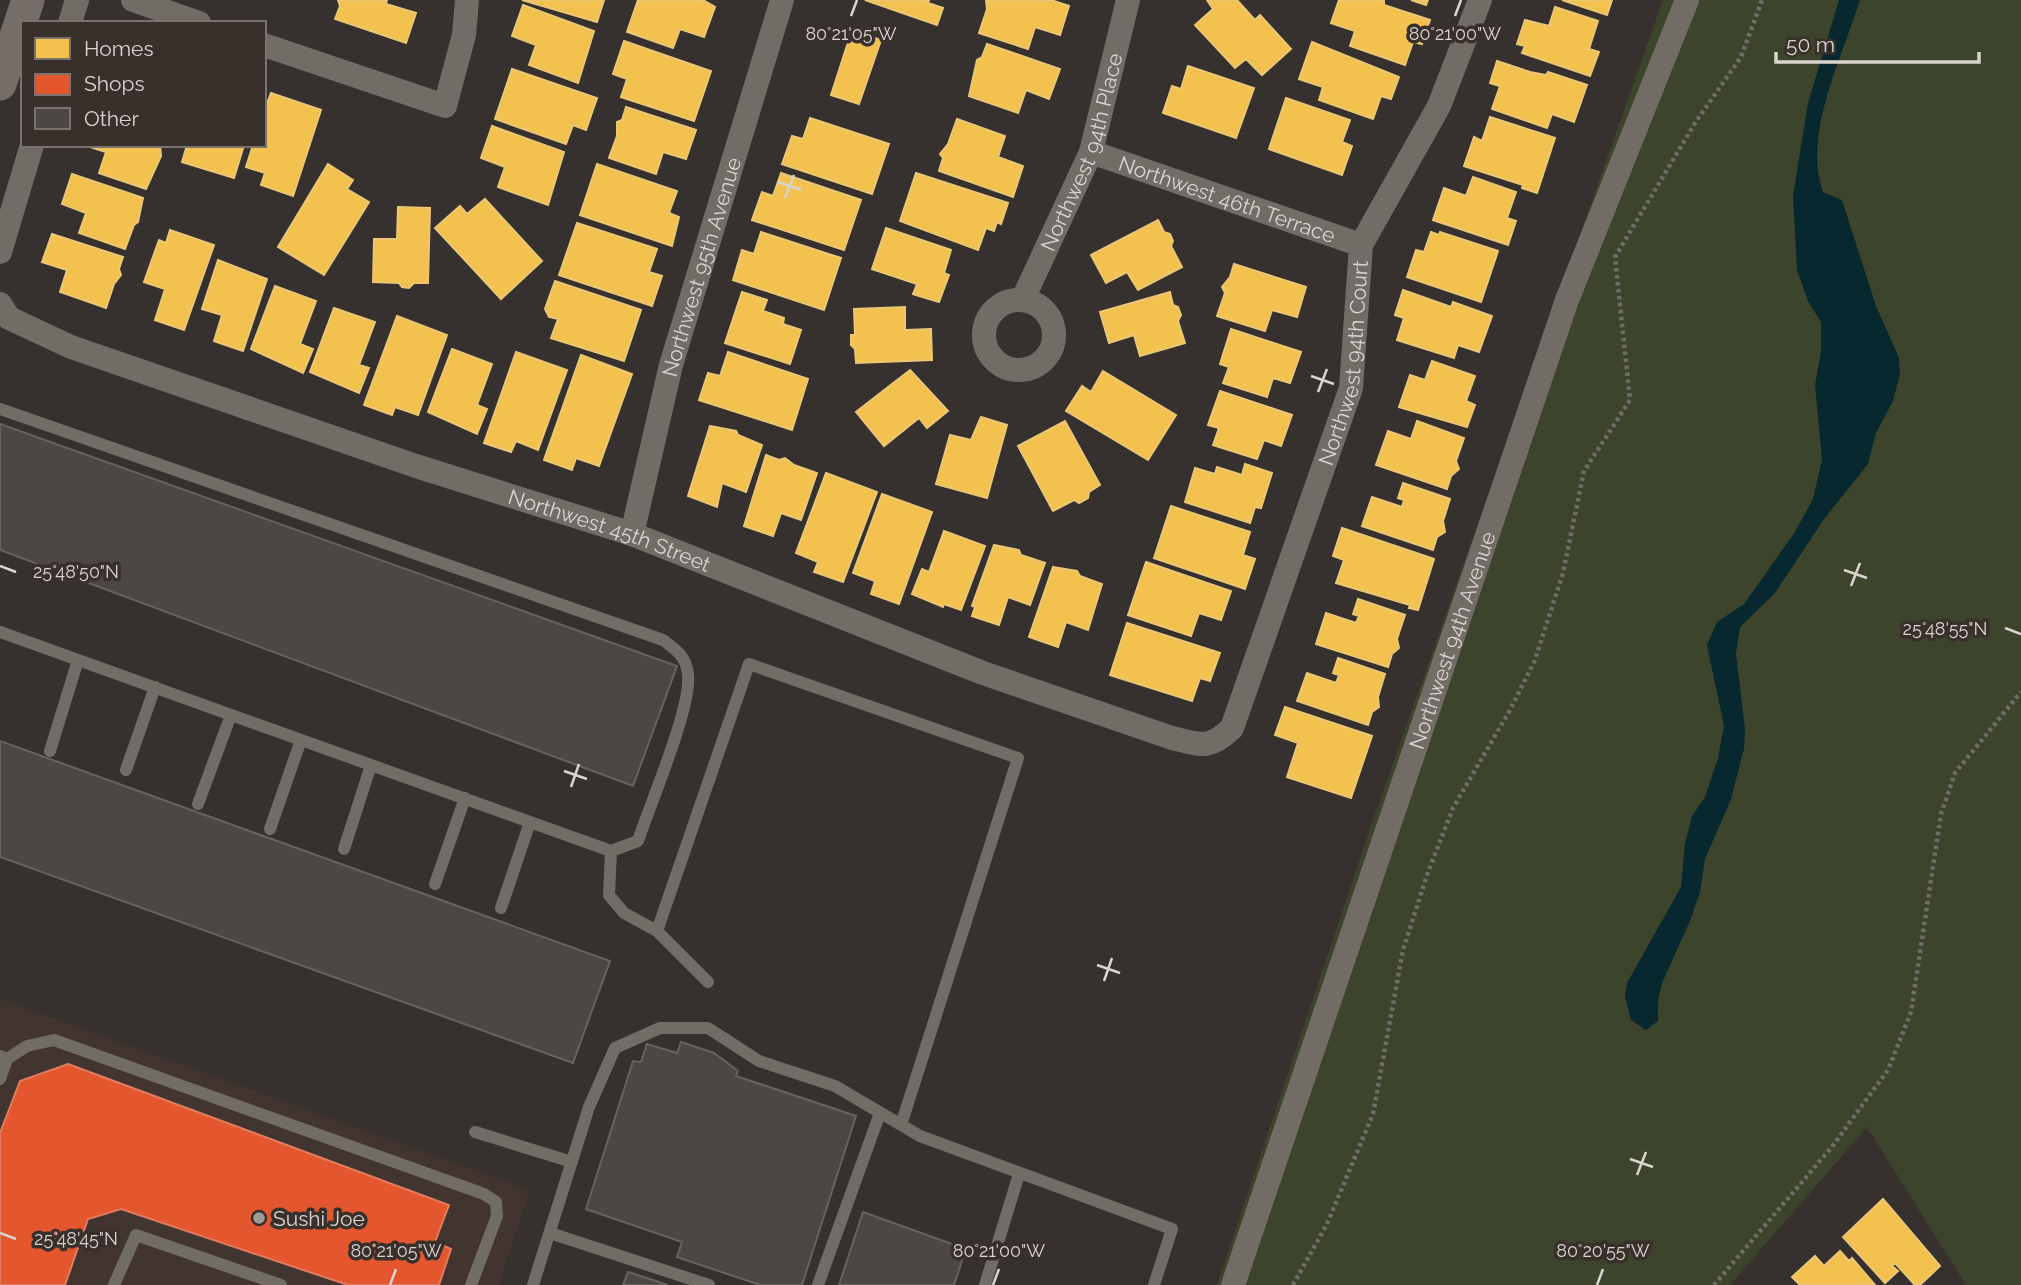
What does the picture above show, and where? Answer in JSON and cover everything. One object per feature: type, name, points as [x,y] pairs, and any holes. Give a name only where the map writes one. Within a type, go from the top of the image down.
[{"type":"street","points":[[0,83],[28,0]]},
{"type":"street","points":[[71,21],[76,0]]},
{"type":"street","points":[[133,0],[193,21]]},
{"type":"street","points":[[266,46],[445,106],[464,35],[467,0]]},
{"type":"street","name":"Northwest 95th Avenue","points":[[632,534],[671,365],[782,0]]},
{"type":"street","name":"Northwest 94th Place","points":[[1023,299],[1091,152],[1128,0]]},
{"type":"street","name":"Northwest 94th Court","points":[[1224,736],[1237,716],[1351,388],[1361,245],[1439,106],[1480,0]]},
{"type":"street","name":"Northwest 94th Avenue","points":[[1233,1285],[1567,300],[1687,0]]},
{"type":"street","points":[[0,252],[31,147]]},
{"type":"street","name":"Northwest 46th Terrace","points":[[1091,152],[1361,245]]},
{"type":"street","name":"Northwest 45th Street","points":[[0,304],[9,318],[71,347],[416,466],[632,534],[983,673],[1172,738],[1204,746],[1216,743],[1224,736]]},
{"type":"lane","points":[[0,409],[663,640],[682,654],[688,674],[685,704],[638,841],[611,850],[1,634]]},
{"type":"lane","points":[[50,751],[78,660]]},
{"type":"lane","points":[[657,931],[749,664],[1018,758],[901,1125]]},
{"type":"lane","points":[[126,770],[155,687]]},
{"type":"lane","points":[[198,804],[231,715]]},
{"type":"lane","points":[[270,829],[301,740]]},
{"type":"lane","points":[[344,849],[371,765]]},
{"type":"lane","points":[[435,884],[465,798]]},
{"type":"lane","points":[[501,908],[530,822]]},
{"type":"lane","points":[[611,850],[609,895],[624,914],[657,931],[708,982]]},
{"type":"lane","points":[[533,1285],[590,1107],[615,1048],[660,1028],[708,1028],[759,1061],[835,1086],[920,1136],[1172,1229],[1154,1285]]},
{"type":"lane","points":[[0,1079],[4,1057],[27,1045],[54,1040],[484,1194],[496,1202],[497,1216],[471,1285]]},
{"type":"lane","points":[[818,1285],[880,1113]]},
{"type":"lane","points":[[475,1132],[572,1162]]},
{"type":"lane","points":[[985,1285],[1019,1174]]},
{"type":"lane","points":[[550,1233],[709,1285]]},
{"type":"lane","points":[[114,1285],[135,1234],[281,1285]]},
{"type":"path","points":[[1293,1285],[1327,1224],[1373,1114],[1403,950],[1427,875],[1453,808],[1510,710],[1535,660],[1563,573],[1584,471],[1630,400],[1615,257],[1695,123],[1741,57],[1762,0]]},
{"type":"path","points":[[1714,1285],[1831,1148],[1888,1070],[1911,1012],[1941,814],[1955,773],[2021,692]]},
{"type":"shaded area","points":[[0,999],[530,1190],[499,1285],[0,1285]]},
{"type":"green space","points":[[1663,0],[2021,0],[2021,1285],[1966,1285],[1867,1127],[1730,1285],[1217,1285],[1373,820]]},
{"type":"water","points":[[1839,0],[1860,0],[1827,95],[1818,146],[1818,170],[1823,192],[1842,200],[1876,306],[1899,358],[1900,374],[1893,401],[1876,433],[1868,464],[1824,519],[1775,593],[1740,627],[1736,654],[1745,729],[1744,749],[1731,799],[1705,859],[1700,892],[1690,921],[1662,983],[1658,1021],[1646,1030],[1631,1020],[1625,997],[1627,983],[1681,887],[1685,843],[1692,816],[1705,797],[1718,758],[1724,726],[1707,645],[1717,622],[1744,604],[1795,532],[1813,499],[1822,460],[1815,385],[1821,352],[1821,322],[1808,301],[1797,270],[1793,196],[1808,103]]},
{"type":"building: Homes","points":[[338,0],[387,0],[386,4],[416,13],[406,43],[335,19],[340,6]]},
{"type":"building: Homes","points":[[522,0],[604,0],[597,22]]},
{"type":"building: Homes","points":[[638,0],[703,0],[715,7],[704,37],[680,29],[673,48],[627,32]]},
{"type":"building: Homes","points":[[865,0],[929,0],[928,3],[943,8],[937,25]]},
{"type":"building: Homes","points":[[986,0],[1051,0],[1069,6],[1060,35],[1035,27],[1028,49],[979,33],[987,9]]},
{"type":"building: Homes","points":[[1207,0],[1237,0],[1255,20],[1260,15],[1291,49],[1262,75],[1246,59],[1235,68],[1195,25],[1213,9]]},
{"type":"building: Homes","points":[[1339,0],[1384,0],[1384,5],[1430,20],[1422,44],[1413,42],[1405,65],[1350,46],[1355,31],[1331,23]]},
{"type":"building: Homes","points":[[1411,0],[1428,0],[1426,5]]},
{"type":"building: Homes","points":[[1562,0],[1612,0],[1607,15]]},
{"type":"building: Homes","points":[[523,5],[594,31],[578,83],[529,65],[536,45],[512,36]]},
{"type":"building: Homes","points":[[1555,7],[1598,21],[1589,49],[1599,52],[1590,76],[1522,53],[1525,46],[1517,44],[1525,20],[1549,26]]},
{"type":"building: Homes","points":[[852,30],[881,40],[859,104],[831,95]]},
{"type":"building: Homes","points":[[624,41],[711,71],[694,121],[621,97],[627,79],[613,74]]},
{"type":"building: Homes","points":[[1312,42],[1399,77],[1391,99],[1381,96],[1373,119],[1319,100],[1323,87],[1299,79]]},
{"type":"building: Homes","points":[[987,44],[1060,69],[1049,99],[1026,90],[1018,113],[969,96],[977,60],[982,57]]},
{"type":"building: Homes","points":[[1497,61],[1530,72],[1546,75],[1548,72],[1587,85],[1574,122],[1552,114],[1547,128],[1492,109],[1500,86],[1490,83]]},
{"type":"building: Homes","points":[[1188,66],[1254,88],[1236,138],[1163,113],[1172,86],[1181,89]]},
{"type":"building: Homes","points":[[512,69],[597,98],[586,130],[573,125],[566,144],[495,119]]},
{"type":"building: Homes","points":[[271,93],[321,110],[293,196],[261,185],[265,173],[246,167],[252,147],[266,147],[266,107]]},
{"type":"building: Homes","points":[[1286,98],[1350,120],[1342,142],[1352,146],[1342,175],[1269,149]]},
{"type":"building: Homes","points":[[626,107],[696,130],[686,159],[663,152],[656,174],[609,158],[617,136],[617,122],[622,120]]},
{"type":"building: Homes","points":[[1490,117],[1555,138],[1537,193],[1522,188],[1523,185],[1464,166],[1474,137],[1482,141]]},
{"type":"building: Homes","points":[[810,118],[889,144],[872,194],[782,164],[792,136],[803,139]]},
{"type":"building: Homes","points":[[957,119],[1005,136],[998,157],[1023,166],[1013,197],[939,171],[943,158],[940,154],[948,144]]},
{"type":"building: Homes","points":[[492,126],[564,152],[548,205],[498,187],[505,167],[481,158]]},
{"type":"building: Homes","points":[[90,147],[160,147],[161,156],[146,189],[99,173],[106,152]]},
{"type":"building: Homes","points":[[186,147],[243,147],[234,178],[182,162]]},
{"type":"building: Homes","points":[[328,164],[353,180],[347,189],[369,202],[324,275],[278,247]]},
{"type":"building: Homes","points":[[597,164],[677,191],[669,213],[679,217],[672,246],[580,215]]},
{"type":"building: Homes","points":[[781,173],[861,200],[844,250],[752,220],[762,192],[773,196]]},
{"type":"building: Homes","points":[[916,173],[1008,203],[1001,224],[997,222],[994,231],[986,228],[978,250],[900,221]]},
{"type":"building: Homes","points":[[72,174],[143,198],[138,222],[134,225],[125,249],[79,233],[86,213],[62,204]]},
{"type":"building: Homes","points":[[1473,177],[1516,192],[1507,218],[1516,221],[1508,245],[1433,220],[1444,188],[1466,196]]},
{"type":"building: Homes","points":[[485,199],[542,261],[501,299],[435,228],[460,206],[467,214]]},
{"type":"building: Homes","points":[[398,207],[430,208],[428,283],[414,283],[409,288],[402,287],[399,283],[373,282],[374,239],[397,239]]},
{"type":"building: Homes","points":[[1158,220],[1164,232],[1170,234],[1173,241],[1171,246],[1182,267],[1138,290],[1127,272],[1106,283],[1091,255]]},
{"type":"building: Homes","points":[[577,223],[657,249],[649,272],[662,276],[652,306],[559,275]]},
{"type":"building: Homes","points":[[886,228],[951,250],[944,273],[949,275],[939,302],[913,294],[917,284],[872,269]]},
{"type":"building: Homes","points":[[170,230],[214,245],[184,330],[155,320],[165,289],[144,282],[159,240],[166,243]]},
{"type":"building: Homes","points":[[761,232],[841,258],[824,310],[733,280],[742,250],[754,254]]},
{"type":"building: Homes","points":[[1431,232],[1439,235],[1440,232],[1498,251],[1481,302],[1407,277],[1416,250],[1424,252]]},
{"type":"building: Homes","points":[[52,234],[123,257],[119,269],[121,275],[114,284],[106,308],[60,292],[67,270],[42,262]]},
{"type":"building: Homes","points":[[218,260],[267,279],[243,351],[214,341],[222,315],[202,309]]},
{"type":"building: Homes","points":[[1234,264],[1306,287],[1297,317],[1272,310],[1265,331],[1217,316],[1225,293],[1222,287],[1230,277]]},
{"type":"building: Homes","points":[[555,281],[641,310],[624,361],[551,338],[558,319],[549,317],[545,309]]},
{"type":"building: Homes","points":[[275,286],[316,301],[300,344],[313,349],[303,373],[251,349]]},
{"type":"building: Homes","points":[[1403,290],[1451,307],[1453,302],[1492,316],[1479,352],[1458,345],[1454,358],[1397,340],[1404,318],[1395,315]]},
{"type":"building: Homes","points":[[742,292],[767,300],[763,311],[784,318],[783,324],[801,330],[790,364],[725,343]]},
{"type":"building: Homes","points":[[1170,292],[1173,305],[1178,307],[1181,315],[1178,321],[1185,343],[1140,356],[1134,335],[1109,343],[1100,312]]},
{"type":"building: Homes","points":[[905,307],[905,330],[931,329],[932,360],[856,363],[855,349],[851,345],[851,335],[855,335],[854,309]]},
{"type":"building: Homes","points":[[334,308],[375,322],[359,365],[369,368],[359,393],[310,372]]},
{"type":"building: Homes","points":[[397,316],[447,335],[418,415],[395,407],[392,415],[364,405]]},
{"type":"building: Homes","points":[[1231,329],[1301,352],[1290,383],[1273,378],[1267,397],[1223,383],[1229,367],[1220,364]]},
{"type":"building: Homes","points":[[452,349],[492,364],[477,405],[487,409],[477,434],[428,412]]},
{"type":"building: Homes","points":[[516,352],[567,370],[538,450],[516,441],[511,452],[484,443]]},
{"type":"building: Homes","points":[[728,352],[808,379],[792,430],[699,400],[708,373],[720,376]]},
{"type":"building: Homes","points":[[581,355],[632,374],[599,466],[576,458],[572,470],[544,460]]},
{"type":"building: Homes","points":[[1432,361],[1475,376],[1466,401],[1475,405],[1467,427],[1399,407],[1410,375],[1425,380]]},
{"type":"building: Homes","points":[[910,370],[948,411],[927,428],[919,418],[884,446],[856,412]]},
{"type":"building: Homes","points":[[1103,371],[1176,415],[1148,460],[1066,411],[1082,386],[1091,392]]},
{"type":"building: Homes","points":[[1220,391],[1292,415],[1281,446],[1264,440],[1257,459],[1213,445],[1219,428],[1208,425]]},
{"type":"building: Homes","points":[[981,417],[1007,425],[987,498],[936,484],[950,435],[971,440]]},
{"type":"building: Homes","points":[[1065,421],[1100,485],[1079,503],[1074,500],[1053,511],[1018,446]]},
{"type":"building: Homes","points":[[1417,421],[1464,438],[1456,461],[1459,469],[1451,476],[1447,489],[1376,465],[1388,431],[1411,439]]},
{"type":"building: Homes","points":[[710,426],[736,431],[738,435],[762,445],[746,492],[722,483],[717,507],[688,496]]},
{"type":"building: Homes","points":[[766,455],[779,460],[785,458],[794,465],[817,473],[801,520],[781,513],[773,536],[744,526]]},
{"type":"building: Homes","points":[[1245,464],[1272,473],[1261,508],[1255,507],[1250,523],[1185,502],[1195,468],[1215,474],[1217,467],[1242,475]]},
{"type":"building: Homes","points":[[826,473],[877,492],[843,582],[814,572],[818,562],[796,553]]},
{"type":"building: Homes","points":[[1403,483],[1450,499],[1443,521],[1445,532],[1437,537],[1433,550],[1362,526],[1372,497],[1402,507],[1404,500],[1398,498]]},
{"type":"building: Homes","points":[[882,494],[932,512],[899,604],[871,594],[875,581],[853,573]]},
{"type":"building: Homes","points":[[1171,506],[1250,532],[1243,555],[1255,559],[1245,589],[1154,558]]},
{"type":"building: Homes","points":[[1342,528],[1434,559],[1418,610],[1409,608],[1410,605],[1336,583],[1344,560],[1333,556]]},
{"type":"building: Homes","points":[[944,531],[985,546],[961,610],[944,604],[943,607],[912,594],[922,569],[929,572]]},
{"type":"building: Homes","points":[[994,545],[1019,550],[1021,555],[1045,563],[1030,605],[1008,597],[999,625],[972,616],[975,607],[972,606]]},
{"type":"building: Homes","points":[[1146,562],[1231,591],[1221,620],[1199,613],[1191,636],[1128,615]]},
{"type":"building: Homes","points":[[1053,567],[1077,571],[1080,576],[1102,584],[1088,630],[1066,622],[1058,647],[1029,637]]},
{"type":"building: Homes","points":[[1358,599],[1405,615],[1397,639],[1399,648],[1392,654],[1388,667],[1316,644],[1326,613],[1356,623],[1359,616],[1353,614]]},
{"type":"building: Homes","points":[[1127,623],[1220,653],[1210,681],[1200,678],[1192,701],[1110,675]]},
{"type":"building: Homes","points":[[1338,658],[1385,674],[1378,697],[1379,707],[1372,712],[1368,725],[1297,701],[1307,673],[1336,683],[1339,675],[1333,673]]},
{"type":"building: Homes","points":[[1285,707],[1372,736],[1351,798],[1287,777],[1298,743],[1275,735]]},
{"type":"building: Homes","points":[[1883,1199],[1940,1266],[1920,1285],[1915,1285],[1895,1263],[1892,1266],[1898,1271],[1885,1283],[1843,1237]]},
{"type":"building: Homes","points":[[1840,1251],[1849,1261],[1852,1258],[1875,1285],[1800,1285],[1792,1277],[1815,1256],[1824,1266]]},
{"type":"building: Shops","points":[[68,1064],[449,1205],[435,1242],[451,1249],[439,1285],[348,1285],[121,1209],[88,1219],[65,1285],[0,1285],[0,1133],[20,1081]]},
{"type":"building: Other","points":[[0,424],[677,666],[633,786],[0,550]]},
{"type":"building: Other","points":[[0,741],[610,961],[573,1063],[0,857]]},
{"type":"building: Other","points":[[681,1042],[714,1053],[738,1071],[736,1076],[856,1116],[802,1285],[760,1285],[677,1257],[682,1242],[586,1209],[633,1061],[641,1062],[647,1044],[677,1053]]},
{"type":"building: Other","points":[[863,1212],[966,1249],[954,1285],[839,1285]]},
{"type":"building: Other","points":[[628,1272],[668,1285],[623,1285]]},
{"type":"place","name":"Sushi Joe","points":[[259,1218]]}]
